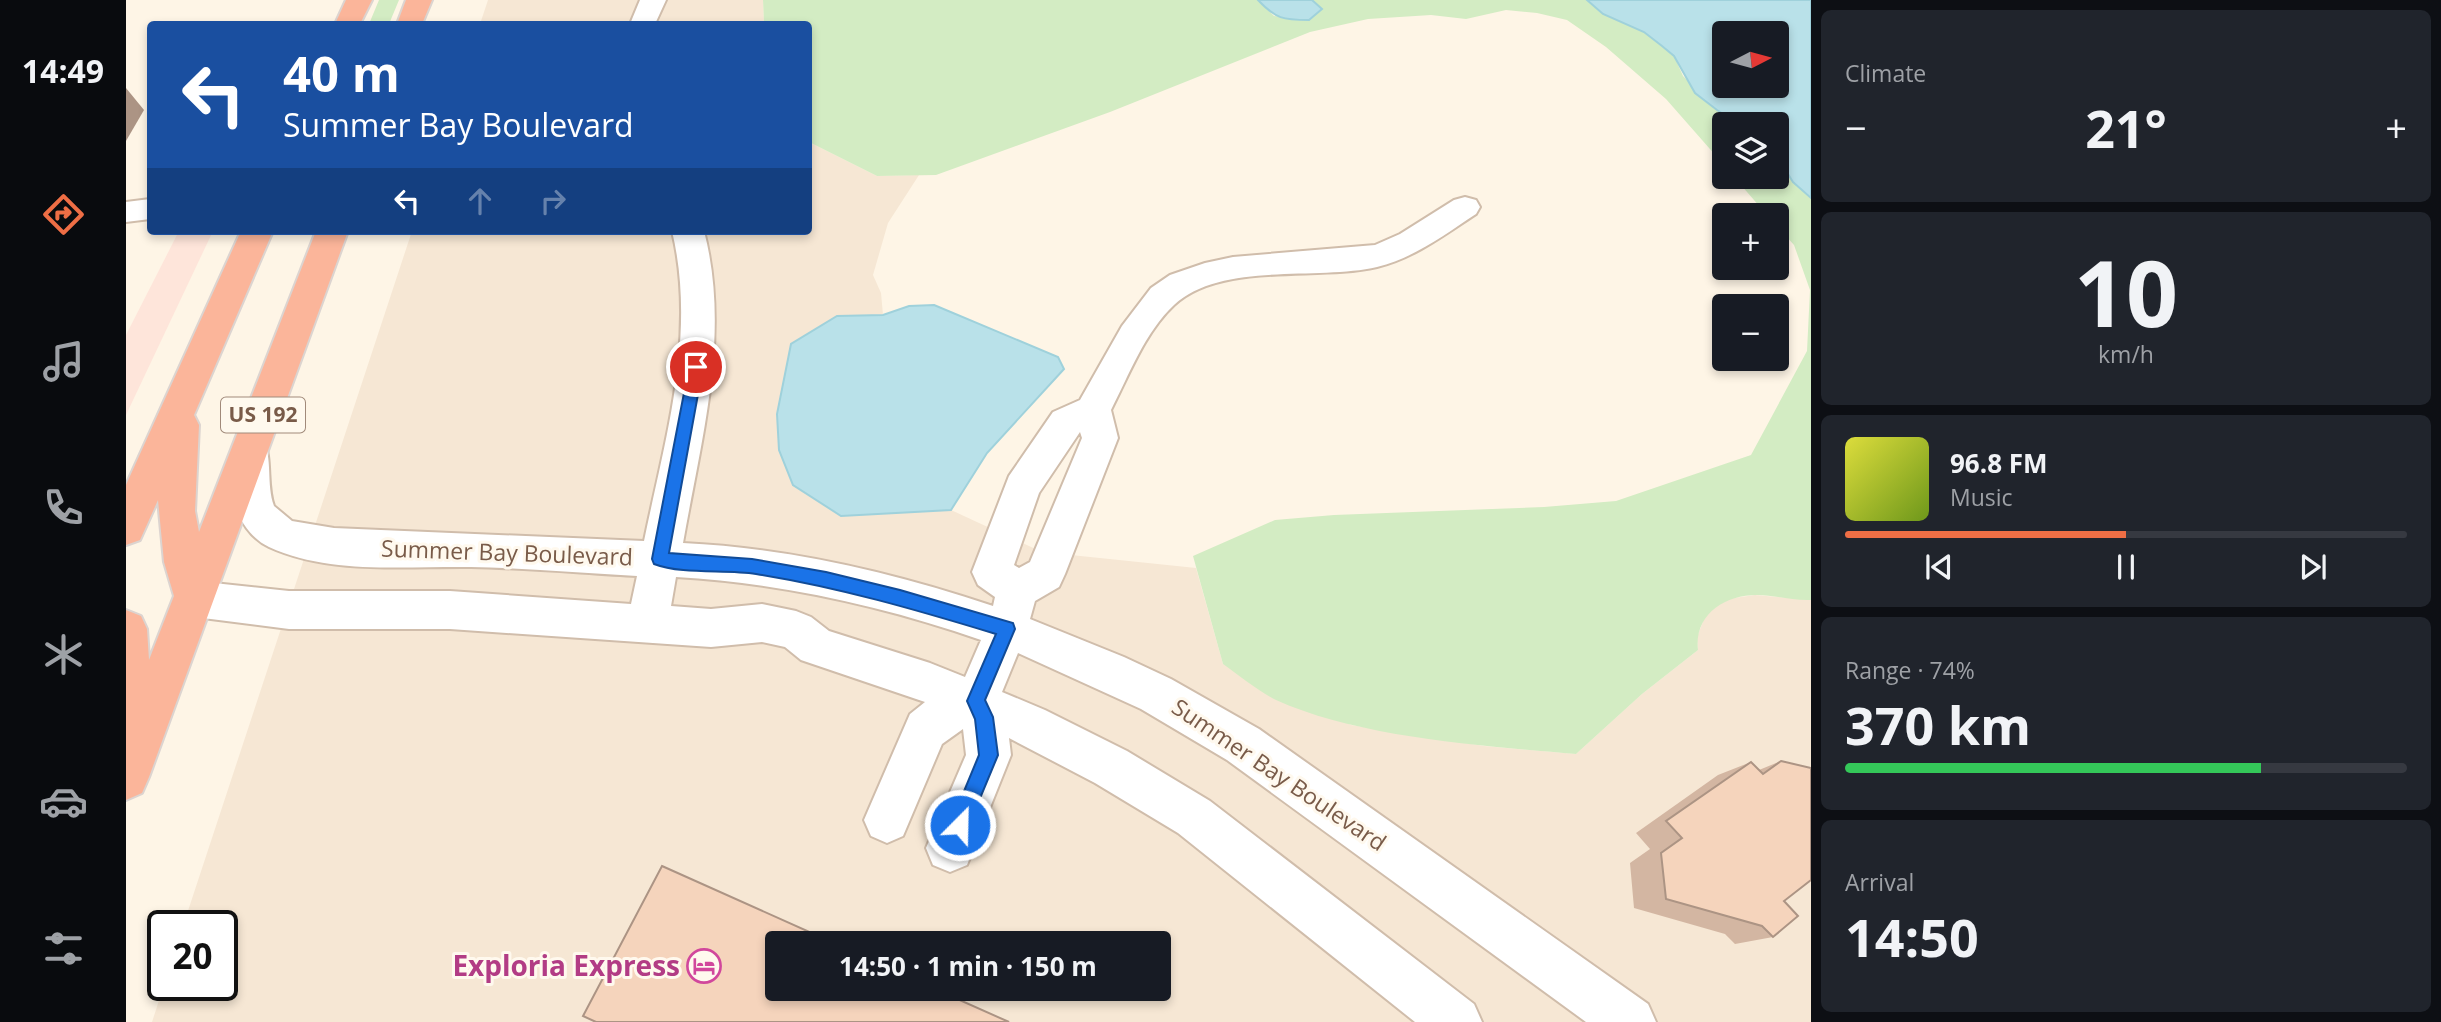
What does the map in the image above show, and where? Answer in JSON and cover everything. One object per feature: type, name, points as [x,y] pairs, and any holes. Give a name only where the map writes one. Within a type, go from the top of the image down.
[{"type":"highway","points":[[349,21],[359,0]]},
{"type":"highway","points":[[411,21],[419,0]]},
{"type":"highway","name":"US 192","points":[[126,528],[255,235]]},
{"type":"highway","name":"US 192","points":[[130,767],[331,235]]},
{"type":"highway","points":[[183,400],[176,511],[184,562],[195,599]]},
{"type":"highway","points":[[126,629],[130,767]]},
{"type":"street","points":[[644,21],[653,0]]},
{"type":"street","points":[[1012,609],[992,572],[1026,482],[1066,422],[1093,410],[1138,331],[1164,295],[1185,280],[1226,270],[1376,256],[1402,246],[1465,207]]},
{"type":"street","points":[[126,212],[147,209]]},
{"type":"street","points":[[647,623],[699,352],[701,294],[698,268],[689,235]]},
{"type":"street","points":[[887,820],[926,729],[941,717],[976,701],[1012,609],[1045,574],[1100,438],[1093,410]]},
{"type":"street","name":"Summer Bay Boulevard","points":[[250,450],[249,478],[257,512],[267,526],[282,535],[345,546],[715,562],[789,572],[900,597],[1012,609],[1042,640],[1158,695],[1239,743],[1630,1022]]},
{"type":"street","points":[[1026,482],[1078,494]]},
{"type":"street","points":[[195,599],[289,610],[450,610],[711,628],[752,644],[791,650],[816,646],[883,666],[976,701],[1111,766],[1194,817],[1456,1022]]},
{"type":"street","points":[[950,848],[989,755],[984,717],[976,701]]},
{"type":"shaded area","points":[[488,0],[763,0],[764,21],[481,21]]},
{"type":"shaded area","points":[[812,144],[877,176],[919,175],[888,223],[873,275],[881,293],[883,315],[837,316],[841,516],[951,510],[1042,552],[1196,568],[1223,664],[1351,725],[1484,746],[1576,754],[1642,694],[1698,650],[1697,637],[1706,614],[1727,599],[1755,595],[1811,600],[1811,1022],[152,1022],[159,1001],[238,1001],[238,910],[188,910],[411,235],[812,235]]},
{"type":"shaded area","points":[[177,235],[211,235],[126,415],[126,335]]},
{"type":"green space","points":[[379,0],[399,0],[390,21],[370,21]]},
{"type":"green space","points":[[763,0],[1258,0],[1274,16],[1309,20],[1321,9],[1312,0],[1587,0],[1603,14],[1644,32],[1674,56],[1683,76],[1720,112],[1712,112],[1712,151],[1666,99],[1606,47],[1567,20],[1506,10],[1466,19],[1431,15],[1368,19],[1310,32],[1110,112],[936,175],[877,176],[812,144],[812,21],[764,21]]},
{"type":"green space","points":[[1789,176],[1811,198],[1811,600],[1757,595],[1723,603],[1706,617],[1698,638],[1698,650],[1642,694],[1576,754],[1423,738],[1345,723],[1276,700],[1223,664],[1193,556],[1275,520],[1616,501],[1751,455],[1807,351],[1810,290],[1794,245],[1789,239],[1789,203],[1757,203],[1744,189],[1789,189]]},
{"type":"water","points":[[1258,0],[1312,0],[1322,9],[1309,20],[1286,19],[1275,15]]},
{"type":"water","points":[[1587,0],[1811,0],[1811,198],[1789,176],[1789,112],[1720,112],[1695,93],[1674,56],[1644,32],[1603,14]]},
{"type":"water","points":[[934,305],[1058,357],[1064,369],[987,453],[951,510],[841,516],[793,485],[779,450],[777,414],[791,344],[837,316],[883,315],[909,306]]},
{"type":"building","points":[[1781,761],[1811,768],[1811,880],[1784,901],[1798,916],[1773,937],[1762,926],[1666,899],[1661,853],[1682,838],[1666,821],[1751,762],[1763,774]]},
{"type":"building","name":"Exploria Express","points":[[662,866],[807,931],[765,931],[765,1001],[962,1001],[1009,1022],[596,1022],[583,1016]]},
{"type":"place","name":"Exploria Express","points":[[704,966]]},
{"type":"route","points":[[696,367],[660,559],[752,566],[826,579],[900,597],[1007,629],[976,701],[989,735],[989,755],[960,825]]}]
